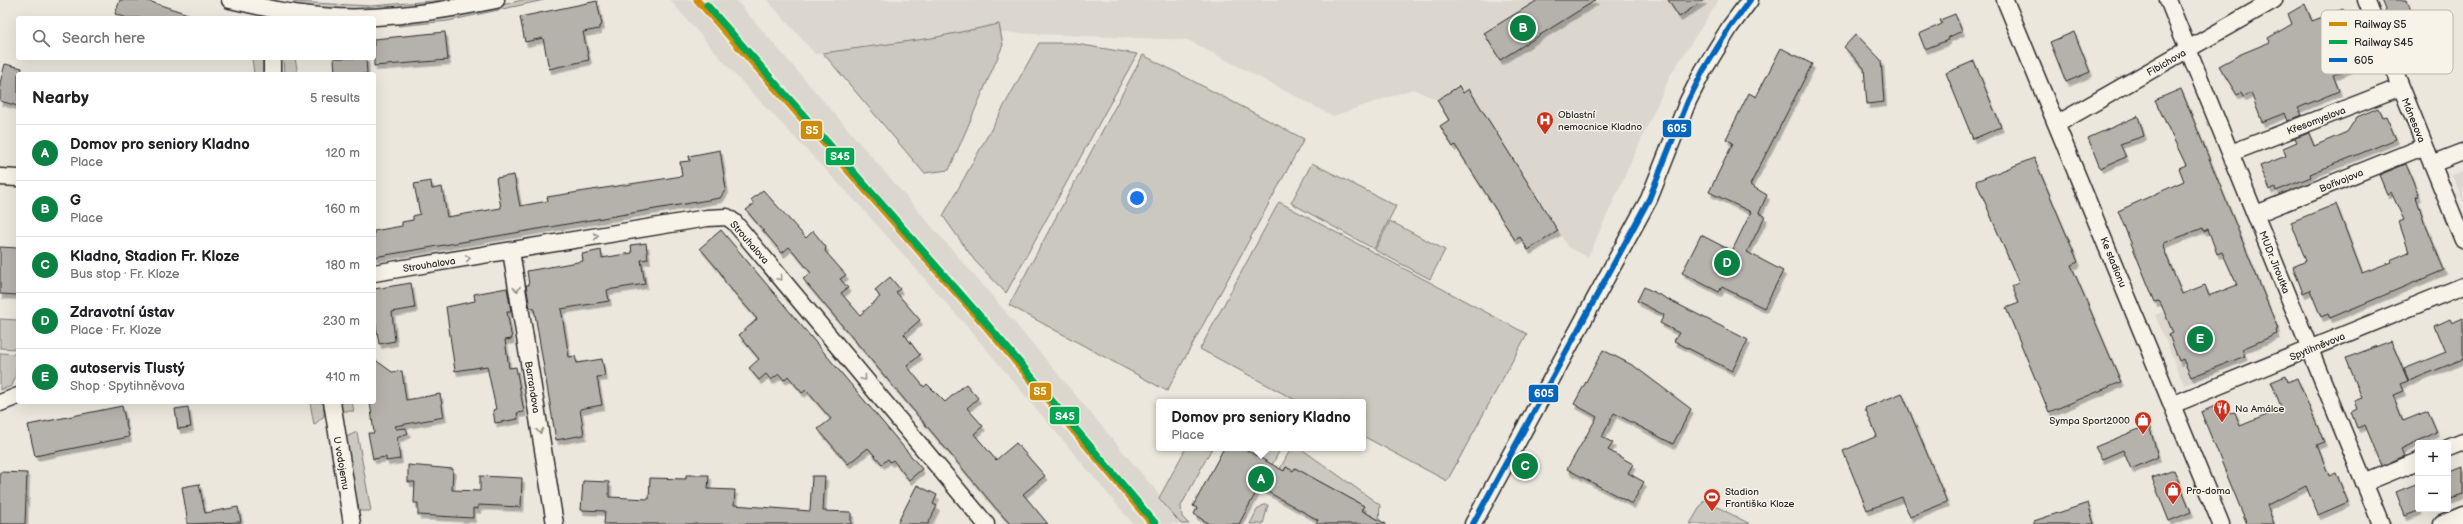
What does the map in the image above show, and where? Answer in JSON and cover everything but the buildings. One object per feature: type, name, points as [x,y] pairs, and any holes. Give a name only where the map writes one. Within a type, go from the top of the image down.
[{"type":"street","points":[[230,0],[302,14],[343,16]]},
{"type":"street","points":[[376,16],[421,13],[496,0]]},
{"type":"street","points":[[1473,524],[1649,199],[1688,101],[1703,71],[1730,27],[1750,0]]},
{"type":"street","name":"Ke stadionu","points":[[2005,0],[2058,124],[2221,524]]},
{"type":"street","name":"MUDr. Jiroutka","points":[[2168,0],[2187,50],[2256,214],[2381,524]]},
{"type":"street","name":"Fibichova","points":[[2058,124],[2274,0]]},
{"type":"street","name":"Mánesova","points":[[2366,0],[2370,10]]},
{"type":"street","points":[[272,60],[272,72]]},
{"type":"street","name":"Mánesova","points":[[2396,74],[2463,240]]},
{"type":"street","name":"Křesomyslova","points":[[2231,153],[2401,87]]},
{"type":"street","name":"Bořivojova","points":[[2256,214],[2425,146]]},
{"type":"street","points":[[2432,164],[2463,152]]},
{"type":"street","points":[[0,177],[16,178]]},
{"type":"street","name":"Strouhalova","points":[[376,273],[706,218],[727,217],[734,222],[986,524]]},
{"type":"street","name":"Barrandova","points":[[511,251],[555,524]]},
{"type":"street","name":"Spytihněvova","points":[[2172,405],[2463,286]]},
{"type":"street","points":[[0,403],[16,397]]},
{"type":"street","name":"U vodojemu","points":[[332,404],[352,524]]},
{"type":"street","points":[[2451,447],[2463,442]]},
{"type":"street","points":[[2364,483],[2415,462]]},
{"type":"street","points":[[2442,524],[2463,515]]},
{"type":"shaded area","points":[[445,0],[444,2],[376,10],[341,10],[296,5],[294,2],[371,6]]},
{"type":"shaded area","points":[[522,0],[544,0],[448,21],[398,26],[402,21],[479,11]]},
{"type":"shaded area","points":[[670,0],[736,0],[1005,311],[1184,524],[1133,524],[975,336],[861,207],[737,77]]},
{"type":"shaded area","name":"Oblastní nemocnice Kladno","points":[[767,0],[1719,0],[1671,74],[1588,257],[1568,247],[1558,231],[1528,250],[1520,237],[1515,240],[1455,145],[1453,147],[1440,126],[1450,120],[1437,100],[1413,89],[1333,116],[1188,40],[983,32],[815,54]]},
{"type":"shaded area","points":[[999,24],[1003,45],[949,170],[924,173],[823,53],[932,38]]},
{"type":"shaded area","points":[[1039,43],[1070,43],[1137,54],[1006,293],[975,261],[943,216]]},
{"type":"shaded area","points":[[1143,55],[1304,139],[1167,391],[1009,305]]},
{"type":"shaded area","points":[[252,60],[263,60],[263,72],[254,72]]},
{"type":"shaded area","points":[[283,60],[295,60],[298,72],[284,72]]},
{"type":"shaded area","points":[[1312,163],[1396,206],[1374,249],[1291,203]]},
{"type":"shaded area","points":[[2463,171],[2463,201],[2452,175]]},
{"type":"shaded area","points":[[1279,202],[1527,334],[1447,481],[1366,438],[1366,399],[1293,399],[1200,349]]},
{"type":"shaded area","points":[[1390,221],[1445,250],[1430,279],[1375,250]]},
{"type":"shaded area","points":[[2208,294],[2237,364],[2184,385],[2155,315]]},
{"type":"shaded area","points":[[0,319],[16,320],[16,349],[0,348]]},
{"type":"shaded area","points":[[0,353],[16,354],[16,375],[12,386],[0,390]]},
{"type":"shaded area","points":[[310,404],[324,404],[324,416],[314,425]]},
{"type":"shaded area","points":[[339,404],[352,404],[354,411],[341,411]]},
{"type":"shaded area","points":[[357,432],[371,511],[360,511],[357,504],[346,437]]},
{"type":"shaded area","points":[[1184,451],[1210,451],[1181,506],[1182,517],[1189,524],[1181,524],[1159,498]]},
{"type":"shaded area","points":[[1254,451],[1279,451],[1272,465],[1252,454]]},
{"type":"shaded area","points":[[1289,451],[1304,451],[1380,505],[1379,520],[1361,510],[1364,506],[1295,468],[1293,471],[1286,467],[1284,471],[1280,469]]},
{"type":"shaded area","name":"Stadion Františka Kloze","points":[[1704,500],[1750,524],[1690,524]]},
{"type":"shaded area","points":[[1263,505],[1268,505],[1263,524],[1250,524],[1257,510]]},
{"type":"rail line","name":"S5","points":[[697,0],[986,327],[1152,524]]},
{"type":"rail line","name":"S45","points":[[707,5],[988,325],[1156,524]]},
{"type":"transit line","name":"605","points":[[1473,524],[1649,199],[1688,101],[1703,71],[1730,27],[1750,0]]},
{"type":"place","name":"G","points":[[1523,28]]},
{"type":"place","name":"Oblastní nemocnice Kladno","points":[[1545,135]]},
{"type":"place","name":"Zdravotní ústav","points":[[1727,263]]},
{"type":"place","name":"autoservis Tlustý","points":[[2200,339]]},
{"type":"place","name":"Na Amálce","points":[[2222,423]]},
{"type":"place","name":"Sympa Sport2000","points":[[2143,435]]},
{"type":"place","name":"Kladno, Stadion Fr. Kloze","points":[[1525,466]]},
{"type":"place","name":"Domov pro seniory Kladno","points":[[1261,479]]},
{"type":"place","name":"Pro-doma","points":[[2173,505]]},
{"type":"place","name":"Stadion Františka Kloze","points":[[1712,512]]}]
